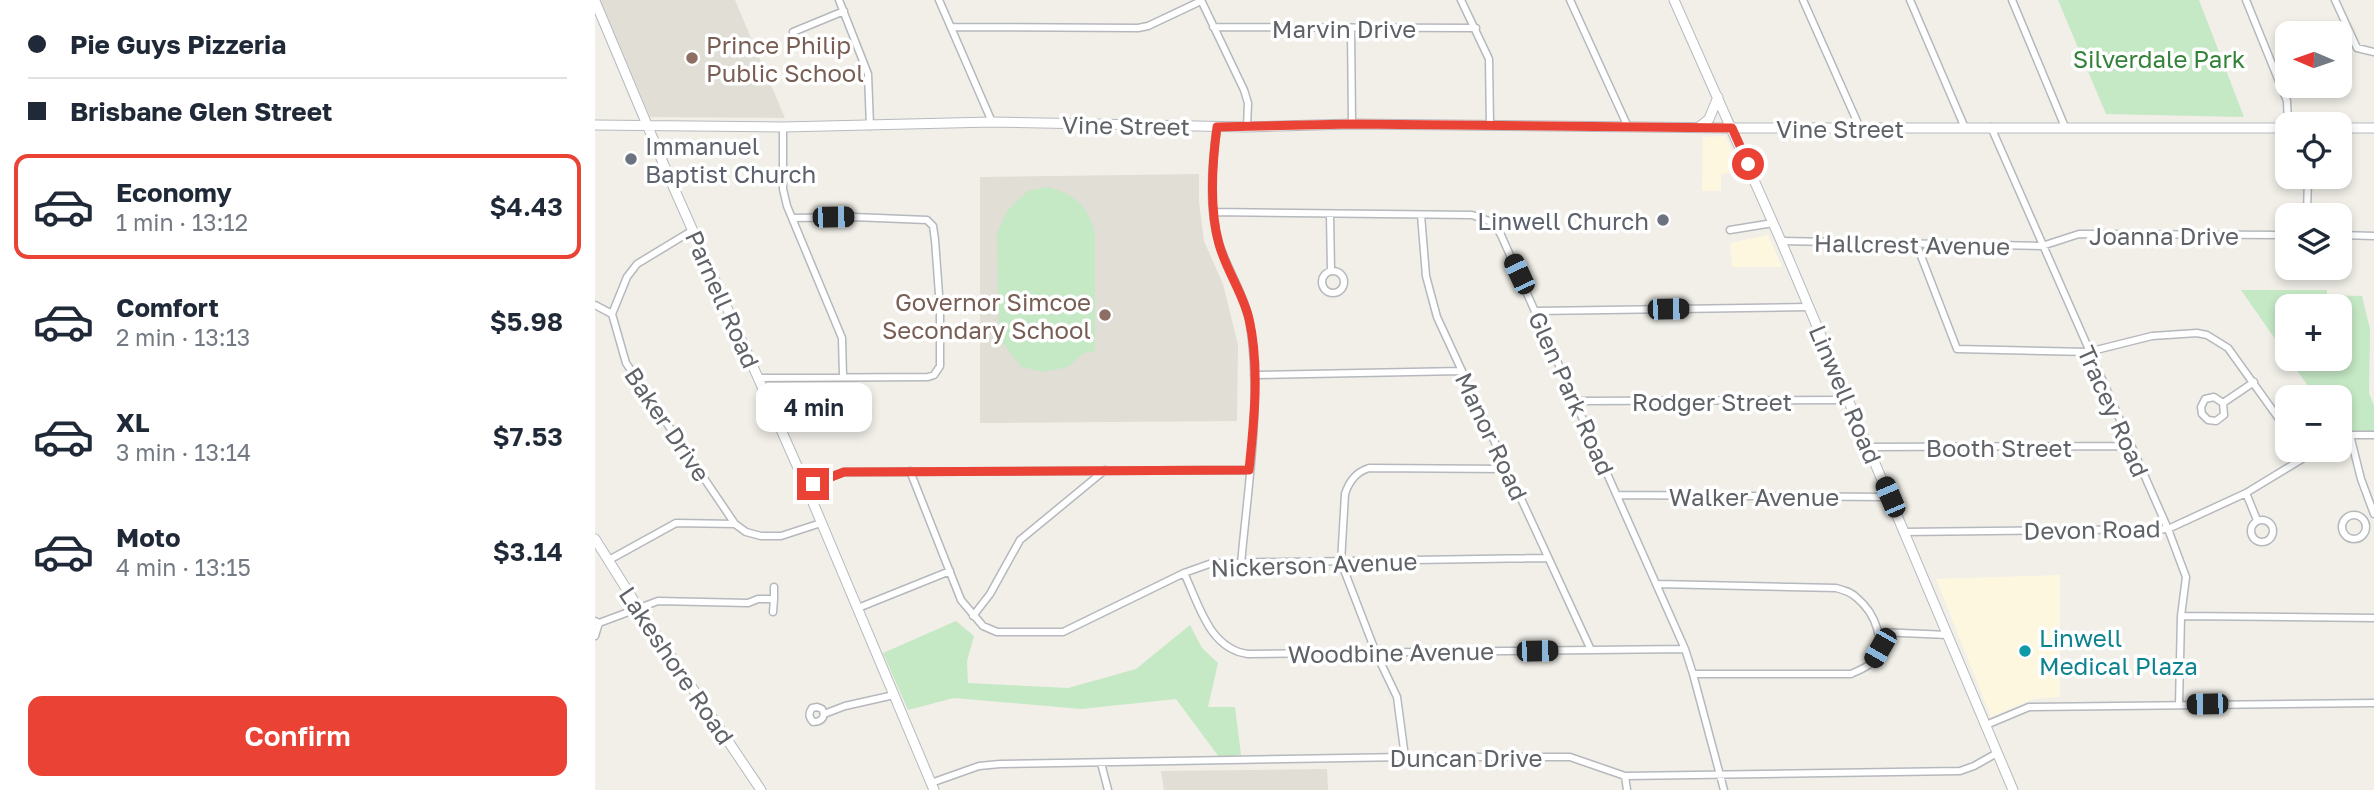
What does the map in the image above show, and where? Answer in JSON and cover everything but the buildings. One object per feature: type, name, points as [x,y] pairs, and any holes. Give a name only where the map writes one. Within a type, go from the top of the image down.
[{"type":"street","points":[[839,0],[868,74],[870,126]]},
{"type":"street","points":[[939,0],[992,122]]},
{"type":"street","points":[[1461,0],[1489,59],[1490,126]]},
{"type":"street","points":[[1570,0],[1628,127]]},
{"type":"street","name":"Linwell Road","points":[[1674,0],[1781,241],[2013,790]]},
{"type":"street","points":[[1803,0],[1860,128]]},
{"type":"street","points":[[1910,0],[1965,128]]},
{"type":"street","points":[[2012,0],[2065,127]]},
{"type":"street","points":[[2246,0],[2287,101],[2287,112]]},
{"type":"street","points":[[2335,0],[2357,48],[2374,52]]},
{"type":"street","name":"Parnell Road","points":[[595,1],[600,22],[806,486],[933,787]]},
{"type":"street","points":[[951,27],[1138,28],[1148,26],[1201,1],[1244,90],[1248,103],[1247,127]]},
{"type":"street","points":[[793,32],[844,11]]},
{"type":"street","name":"Marvin Drive","points":[[1213,27],[1476,28]]},
{"type":"street","points":[[1351,28],[1352,124]]},
{"type":"street","points":[[1699,128],[1709,119],[1718,97]]},
{"type":"street","name":"Vine Street","points":[[595,125],[783,127],[992,122],[1217,127],[1352,124],[1699,128],[2275,126]]},
{"type":"street","points":[[783,127],[783,189],[842,338],[843,376]]},
{"type":"street","points":[[1217,127],[1213,175],[1214,212],[1220,247],[1249,322],[1254,376],[1241,564]]},
{"type":"street","name":"Tracey Road","points":[[1991,127],[2168,529],[2186,577],[2181,616],[2179,705]]},
{"type":"street","points":[[2352,128],[2374,128]]},
{"type":"street","name":"Glen Park Road","points":[[1214,212],[1472,215],[1483,217],[1496,226],[1685,649],[1724,790]]},
{"type":"street","points":[[1331,215],[1331,270]]},
{"type":"street","name":"Manor Road","points":[[1421,215],[1423,254],[1437,317],[1591,650]]},
{"type":"street","points":[[758,378],[928,377],[938,371],[940,366],[940,308],[933,226],[927,220],[918,218],[793,218]]},
{"type":"street","points":[[1730,230],[1773,223]]},
{"type":"street","points":[[595,305],[612,314],[627,277],[636,264],[693,230]]},
{"type":"street","name":"Joanna Drive","points":[[2042,246],[2080,234],[2275,235]]},
{"type":"street","points":[[2352,235],[2374,236]]},
{"type":"street","name":"Hallcrest Avenue","points":[[1781,241],[2042,246]]},
{"type":"street","points":[[1916,243],[1957,349],[2088,352],[2152,336],[2197,333],[2207,335],[2228,348],[2275,413]]},
{"type":"street","points":[[1536,311],[1809,307]]},
{"type":"street","name":"Baker Drive","points":[[612,314],[626,363],[735,524]]},
{"type":"street","points":[[1254,376],[1462,371]]},
{"type":"street","points":[[2223,403],[2254,382]]},
{"type":"street","name":"Rodger Street","points":[[1576,401],[1849,400]]},
{"type":"street","points":[[2352,435],[2374,435]]},
{"type":"street","points":[[2352,443],[2374,514]]},
{"type":"street","name":"Booth Street","points":[[1868,447],[2130,446]]},
{"type":"street","name":"Devon Road","points":[[1903,532],[2168,529],[2246,493],[2289,462]]},
{"type":"street","points":[[1405,757],[1397,697],[1376,653],[1341,562],[1348,484],[1360,471],[1369,468],[1507,469]]},
{"type":"street","points":[[910,471],[961,600],[973,616],[990,594],[1020,540],[1105,470]]},
{"type":"street","points":[[806,486],[844,472],[1249,470]]},
{"type":"street","points":[[2246,493],[2257,520]]},
{"type":"street","name":"Walker Avenue","points":[[1618,495],[1890,497]]},
{"type":"street","points":[[2365,524],[2374,521]]},
{"type":"street","points":[[609,560],[676,523],[735,524],[746,532],[761,536],[781,536],[821,523]]},
{"type":"street","name":"Lakeshore Road","points":[[595,539],[761,790]]},
{"type":"street","name":"Nickerson Avenue","points":[[973,616],[983,626],[997,632],[1063,632],[1184,573],[1212,563],[1548,558]]},
{"type":"street","points":[[858,608],[950,571]]},
{"type":"street","name":"Woodbine Avenue","points":[[1184,573],[1215,638],[1234,652],[1685,649]]},
{"type":"street","points":[[1657,584],[1836,588],[1858,598],[1879,632],[1880,648],[1871,663],[1851,674],[1693,674]]},
{"type":"street","points":[[773,612],[774,587]]},
{"type":"street","points":[[595,636],[597,622],[658,601],[748,603],[758,599],[773,599]]},
{"type":"street","points":[[2181,616],[2374,618]]},
{"type":"street","points":[[1879,632],[1948,635]]},
{"type":"street","points":[[824,714],[845,706],[894,695]]},
{"type":"street","points":[[1986,725],[2029,707],[2374,703]]},
{"type":"street","name":"Duncan Drive","points":[[933,787],[979,766],[1405,757],[1570,757],[1625,776],[1722,775],[1960,771],[1997,753]]},
{"type":"street","points":[[1101,763],[1108,790]]},
{"type":"street","points":[[1625,776],[1626,790]]},
{"type":"shaded area","name":"Prince Philip Public School","points":[[600,0],[735,0],[785,118],[650,117]]},
{"type":"shaded area","points":[[1725,136],[1743,172],[1721,174],[1721,191],[1702,191],[1703,137]]},
{"type":"shaded area","name":"Governor Simcoe Secondary School","points":[[1199,174],[1204,241],[1223,284],[1238,345],[1237,421],[980,423],[980,177]]},
{"type":"shaded area","points":[[1768,235],[1782,267],[1732,267],[1730,243]]},
{"type":"shaded area","points":[[2060,575],[2060,697],[2033,699],[1991,717],[1936,579]]},
{"type":"shaded area","points":[[1327,769],[1328,790],[1164,790],[1161,771]]},
{"type":"green space","name":"Silverdale Park","points":[[2058,0],[2199,0],[2244,117],[2106,114]]},
{"type":"green space","points":[[1046,187],[1072,197],[1085,209],[1093,225],[1095,351],[1084,353],[1068,367],[1043,372],[1021,367],[999,337],[997,233],[1007,211],[1019,199],[1028,191]]},
{"type":"green space","points":[[2241,290],[2327,290],[2327,294],[2275,294],[2275,339]]},
{"type":"green space","points":[[2352,296],[2362,296],[2370,329],[2369,393],[2374,406],[2374,431],[2352,431],[2352,385],[2307,385],[2298,371],[2352,371]]},
{"type":"green space","points":[[956,621],[974,636],[967,661],[968,683],[1068,688],[1136,669],[1190,625],[1202,648],[1218,663],[1208,707],[1235,707],[1241,755],[1219,757],[1176,699],[1081,709],[954,698],[908,710],[883,653]]},
{"type":"place","name":"Prince Philip Public School","points":[[692,58]]},
{"type":"place","name":"Immanuel Baptist Church","points":[[631,159]]},
{"type":"place","name":"Linwell Church","points":[[1663,220]]},
{"type":"place","name":"Governor Simcoe Secondary School","points":[[1105,315]]},
{"type":"place","name":"Linwell Medical Plaza","points":[[2025,651]]},
{"type":"route","points":[[813,484],[844,472],[1249,470],[1254,406],[1253,356],[1244,304],[1220,247],[1216,229],[1213,175],[1217,127],[1352,124],[1732,128],[1748,164]]}]
